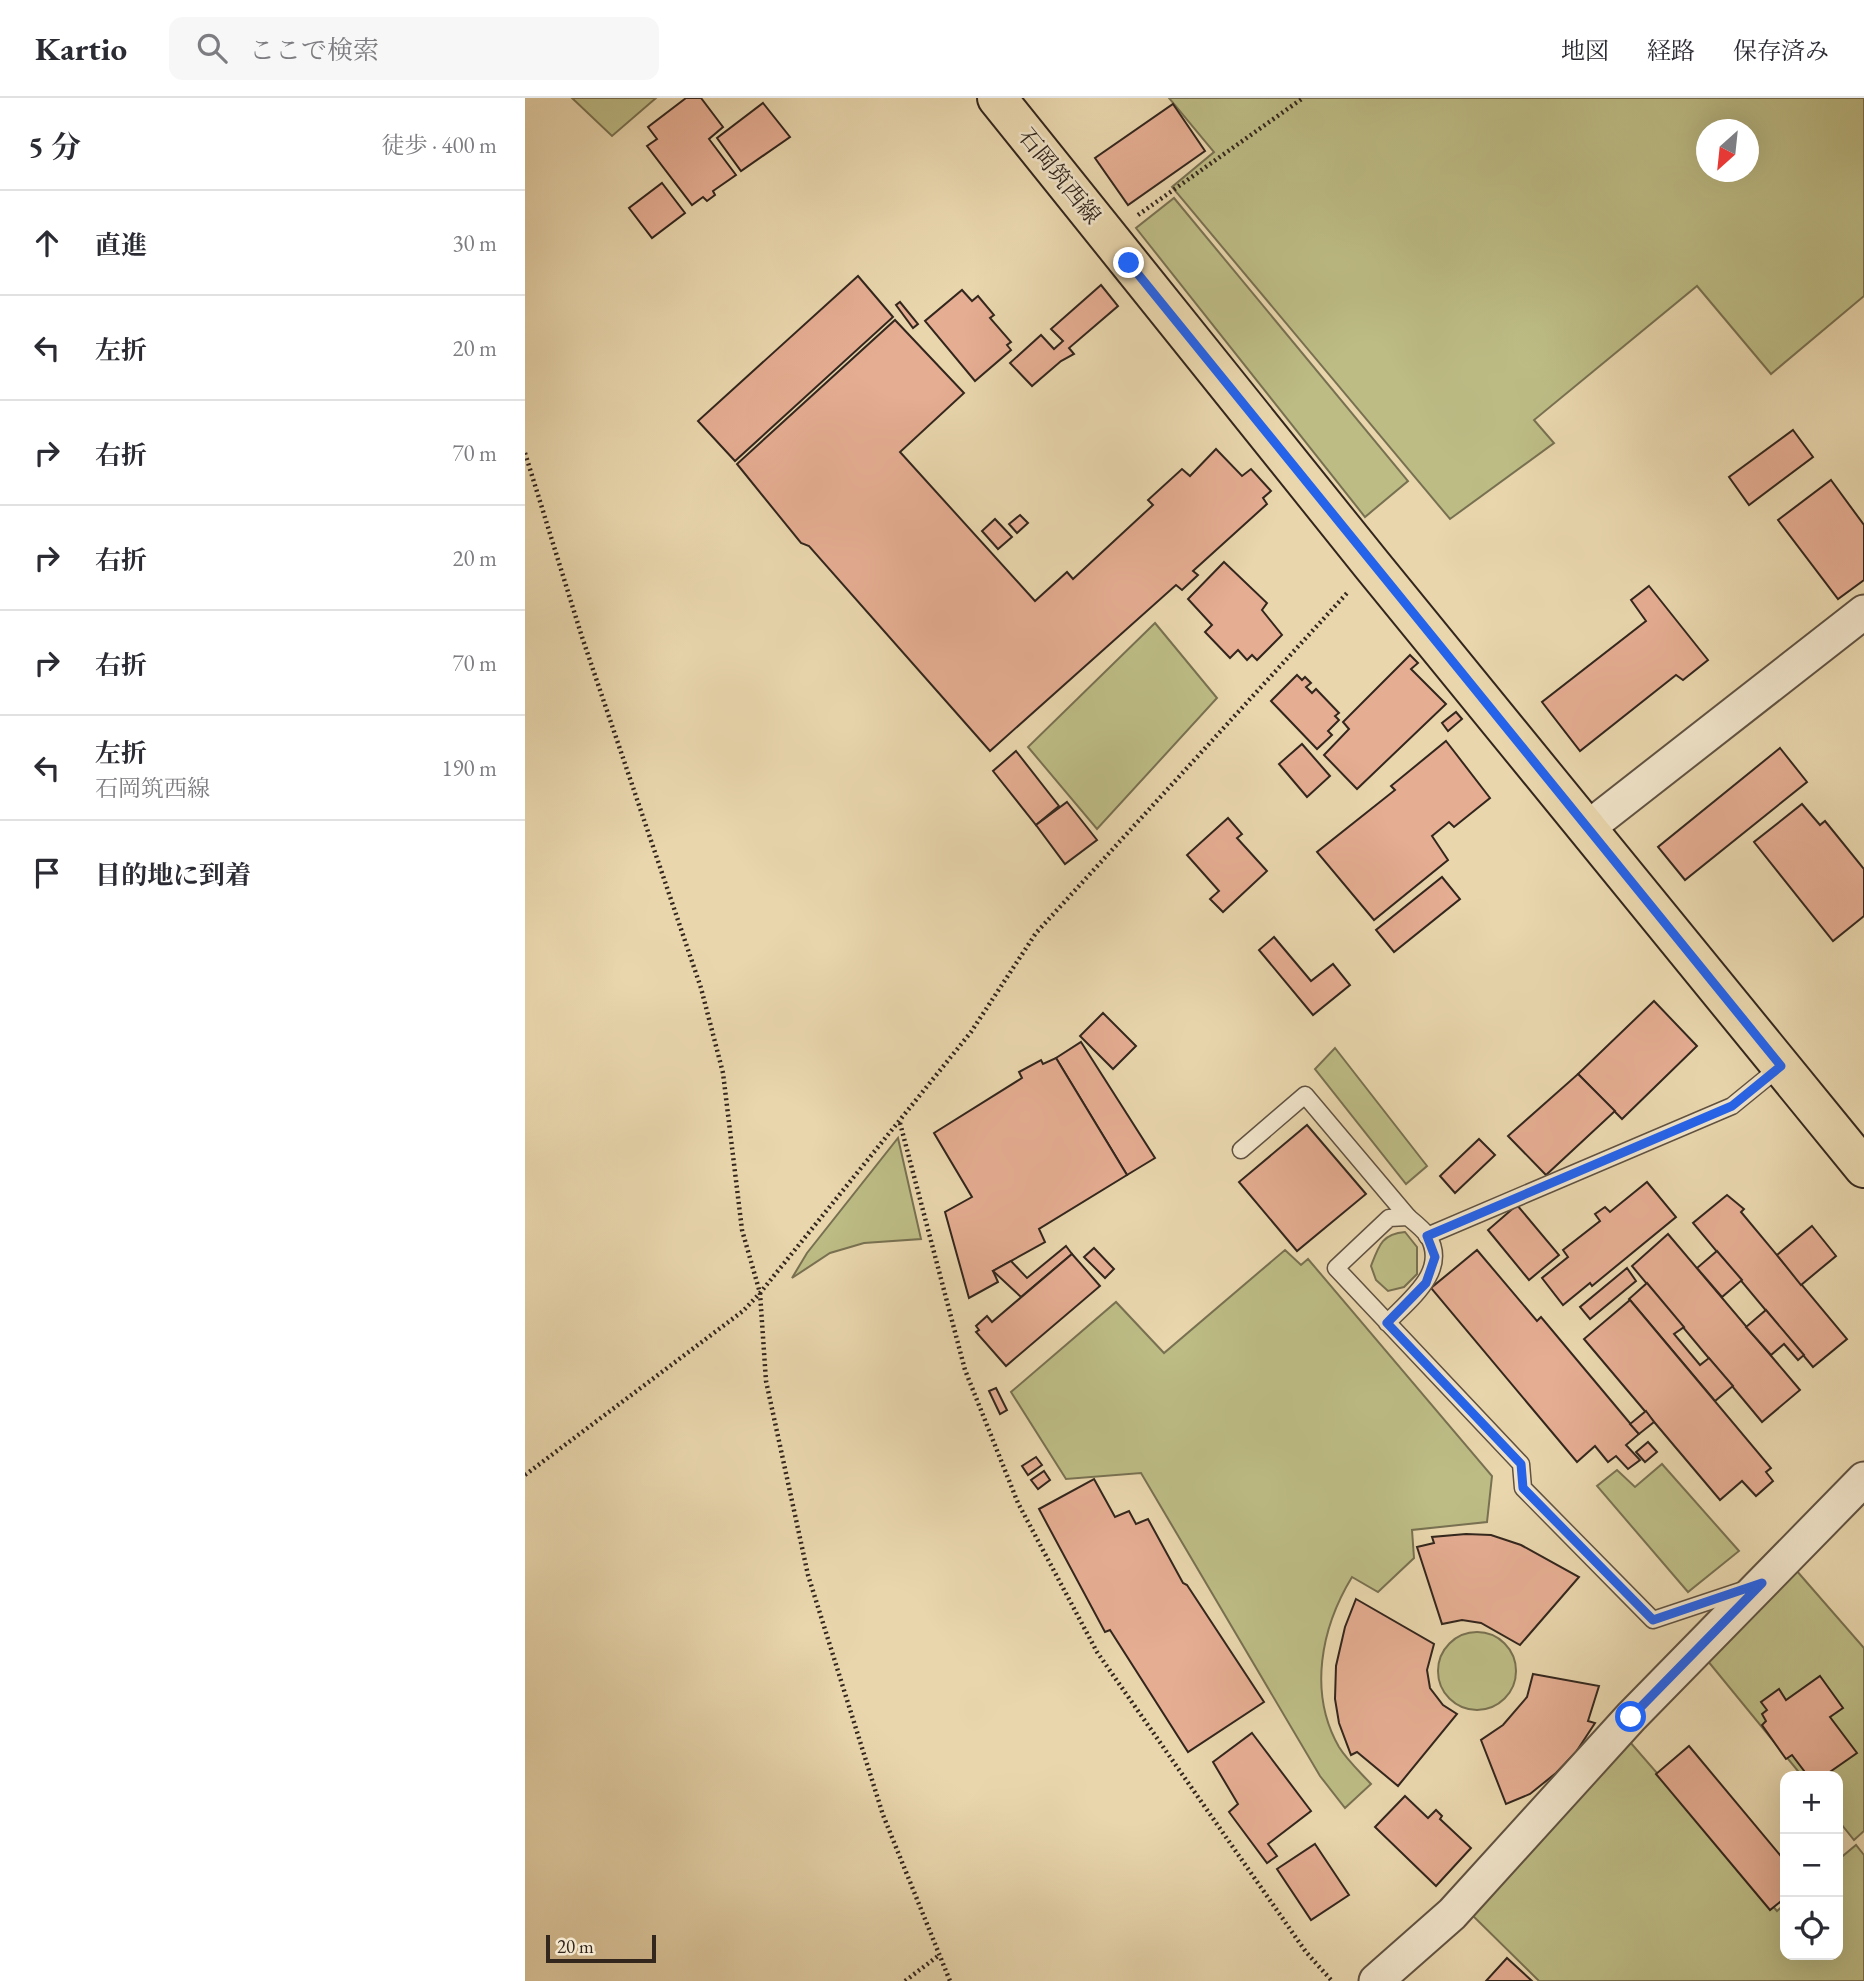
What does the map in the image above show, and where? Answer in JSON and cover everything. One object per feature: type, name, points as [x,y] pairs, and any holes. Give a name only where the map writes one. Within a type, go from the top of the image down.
[{"type":"main road","name":"石岡筑西線","points":[[997,98],[1372,565],[1589,827],[1864,1168]]},
{"type":"street","points":[[1589,827],[1864,612]]},
{"type":"street","points":[[1376,1981],[1452,1914],[1631,1717],[1864,1479]]},
{"type":"lane","points":[[1427,1236],[1732,1106],[1781,1066]]},
{"type":"lane","points":[[1241,1150],[1305,1095],[1427,1236],[1435,1257],[1426,1283],[1387,1323]]},
{"type":"lane","points":[[1408,1217],[1389,1218],[1336,1268],[1521,1464],[1523,1488],[1653,1620],[1762,1583]]},
{"type":"path","points":[[1108,236],[1303,98]]},
{"type":"path","points":[[525,453],[582,637],[701,988],[723,1073],[742,1230],[760,1293],[766,1381],[808,1575],[883,1815],[950,1981]]},
{"type":"path","points":[[525,1475],[743,1311],[760,1293],[971,1031],[1036,933],[1372,565]]},
{"type":"path","points":[[900,1122],[965,1370],[1018,1503],[1097,1652],[1306,1952],[1332,1981]]},
{"type":"path","points":[[905,1981],[938,1956]]},
{"type":"shaded area","points":[[572,98],[656,98],[612,136]]},
{"type":"shaded area","points":[[1169,98],[1864,98],[1864,296],[1771,374],[1697,286],[1534,420],[1554,443],[1450,519],[1172,187],[1214,152]]},
{"type":"shaded area","points":[[1174,198],[1408,481],[1365,517],[1136,228]]},
{"type":"shaded area","points":[[1155,623],[1217,698],[1097,829],[1028,747]]},
{"type":"shaded area","points":[[1335,1048],[1427,1166],[1406,1184],[1315,1069]]},
{"type":"shaded area","points":[[898,1138],[921,1239],[864,1243],[830,1253],[792,1278],[807,1253]]},
{"type":"shaded area","points":[[1405,1232],[1417,1247],[1417,1274],[1404,1287],[1388,1291],[1376,1280],[1371,1266],[1376,1252],[1386,1238]]},
{"type":"shaded area","points":[[1285,1250],[1301,1265],[1308,1259],[1492,1476],[1487,1522],[1412,1530],[1414,1558],[1378,1592],[1352,1577],[1341,1597],[1326,1639],[1322,1661],[1324,1705],[1329,1726],[1339,1747],[1371,1784],[1345,1808],[1320,1776],[1141,1473],[1066,1479],[1011,1392],[1116,1302],[1164,1353]]},
{"type":"shaded area","points":[[1662,1464],[1739,1551],[1688,1592],[1597,1486],[1617,1470],[1635,1487]]},
{"type":"shaded area","points":[[1796,1570],[1864,1648],[1864,1831],[1854,1840],[1843,1826],[1843,1771],[1798,1771],[1707,1660]]},
{"type":"shaded area","points":[[1477,1632],[1492,1635],[1505,1643],[1513,1656],[1516,1671],[1513,1686],[1505,1699],[1492,1707],[1477,1710],[1462,1707],[1449,1699],[1441,1686],[1438,1671],[1441,1656],[1449,1643],[1462,1635]]},
{"type":"shaded area","points":[[1623,1734],[1777,1911],[1780,1908],[1780,1960],[1843,1960],[1843,1856],[1856,1845],[1864,1855],[1864,1981],[1539,1981],[1467,1910]]},
{"type":"building","points":[[686,98],[701,98],[723,127],[709,139],[736,175],[713,191],[715,195],[707,201],[703,197],[692,205],[647,146],[657,139],[648,127]]},
{"type":"building","points":[[763,103],[790,137],[741,171],[717,138]]},
{"type":"building","points":[[1173,104],[1205,151],[1128,205],[1095,158]]},
{"type":"building","points":[[662,183],[685,213],[652,238],[629,208]]},
{"type":"building","points":[[858,276],[893,317],[735,461],[698,421]]},
{"type":"building","points":[[1101,285],[1118,306],[1069,348],[1074,354],[1061,361],[1032,386],[1010,363],[1041,335],[1054,349],[1063,341],[1051,329]]},
{"type":"building","points":[[962,290],[972,301],[978,296],[994,315],[990,318],[1011,342],[1007,345],[1011,350],[975,381],[925,321]]},
{"type":"building","points":[[900,302],[918,324],[913,328],[896,305]]},
{"type":"building","points":[[895,320],[964,393],[900,452],[1035,601],[1067,572],[1073,579],[1153,505],[1148,500],[1182,469],[1190,476],[1216,449],[1242,476],[1251,469],[1271,491],[1263,498],[1267,504],[1193,571],[1198,575],[1182,590],[1176,585],[990,751],[809,546],[801,543],[737,464]]},
{"type":"building","points":[[1793,430],[1813,457],[1749,505],[1729,477]]},
{"type":"building","points":[[1831,480],[1864,525],[1864,580],[1838,599],[1778,520]]},
{"type":"building","points":[[1020,515],[1028,523],[1017,533],[1009,524]]},
{"type":"building","points":[[995,519],[1012,537],[998,549],[982,531]]},
{"type":"building","points":[[1224,562],[1267,603],[1262,610],[1282,635],[1257,660],[1252,655],[1247,660],[1238,650],[1230,658],[1205,632],[1212,625],[1188,599]]},
{"type":"building","points":[[1649,586],[1708,660],[1683,680],[1676,675],[1580,751],[1542,702],[1646,621],[1631,600]]},
{"type":"building","points":[[1410,655],[1418,663],[1411,669],[1446,704],[1357,789],[1324,755],[1349,729],[1343,722]]},
{"type":"building","points":[[1297,675],[1302,680],[1305,677],[1311,683],[1306,687],[1312,693],[1316,689],[1339,713],[1335,716],[1339,720],[1328,731],[1332,735],[1317,749],[1271,701]]},
{"type":"building","points":[[1456,712],[1462,719],[1448,731],[1442,723]]},
{"type":"building","points":[[1446,741],[1490,798],[1454,827],[1449,822],[1432,836],[1448,860],[1374,920],[1317,852],[1395,790],[1391,786]]},
{"type":"building","points":[[1302,744],[1330,776],[1307,797],[1279,764]]},
{"type":"building","points":[[1780,748],[1807,782],[1685,880],[1658,847]]},
{"type":"building","points":[[1016,751],[1059,806],[1036,825],[993,771]]},
{"type":"building","points":[[1067,802],[1097,840],[1065,864],[1036,825]]},
{"type":"building","points":[[1802,804],[1820,825],[1825,821],[1864,869],[1864,916],[1833,941],[1754,842]]},
{"type":"building","points":[[1228,818],[1242,834],[1237,838],[1267,871],[1223,912],[1210,899],[1219,891],[1187,855]]},
{"type":"building","points":[[1442,877],[1460,899],[1394,952],[1376,930]]},
{"type":"building","points":[[1274,937],[1311,981],[1333,964],[1350,985],[1313,1015],[1259,950]]},
{"type":"building","points":[[1654,1001],[1697,1046],[1622,1119],[1578,1074]]},
{"type":"building","points":[[1103,1013],[1136,1046],[1113,1069],[1080,1036]]},
{"type":"building","points":[[1081,1042],[1155,1158],[1127,1175],[1056,1058]]},
{"type":"building","points":[[1056,1058],[1127,1175],[1039,1229],[1045,1242],[993,1271],[998,1282],[969,1298],[945,1212],[972,1197],[934,1133],[1022,1078],[1019,1072],[1041,1060],[1043,1064]]},
{"type":"building","points":[[1578,1074],[1615,1111],[1546,1175],[1508,1136]]},
{"type":"building","points":[[1307,1125],[1366,1194],[1297,1251],[1239,1182]]},
{"type":"building","points":[[1479,1139],[1495,1155],[1455,1193],[1440,1176]]},
{"type":"building","points":[[1647,1182],[1676,1217],[1592,1286],[1590,1283],[1563,1305],[1542,1278],[1568,1257],[1563,1250],[1600,1221],[1595,1214],[1605,1207],[1610,1212]]},
{"type":"building","points":[[1727,1195],[1744,1209],[1741,1212],[1847,1339],[1813,1367],[1693,1223]]},
{"type":"building","points":[[1517,1205],[1559,1255],[1529,1280],[1488,1230]]},
{"type":"building","points":[[1812,1226],[1836,1256],[1801,1285],[1777,1255]]},
{"type":"building","points":[[1668,1234],[1800,1390],[1762,1422],[1632,1266]]},
{"type":"building","points":[[1066,1246],[1072,1254],[1021,1297],[993,1271],[1011,1261],[1027,1278]]},
{"type":"building","points":[[1094,1248],[1114,1269],[1105,1278],[1084,1257]]},
{"type":"building","points":[[1477,1250],[1537,1321],[1541,1317],[1639,1434],[1626,1445],[1640,1460],[1628,1469],[1616,1456],[1608,1462],[1595,1446],[1577,1462],[1431,1288]]},
{"type":"building","points":[[1717,1251],[1742,1280],[1722,1297],[1697,1268]]},
{"type":"building","points":[[1072,1254],[1100,1286],[1006,1366],[976,1332],[979,1330],[976,1326],[987,1316],[992,1322]]},
{"type":"building","points":[[1627,1268],[1636,1281],[1590,1319],[1580,1307]]},
{"type":"building","points":[[1647,1283],[1684,1327],[1674,1334],[1700,1365],[1709,1358],[1733,1386],[1715,1401],[1629,1299]]},
{"type":"building","points":[[1630,1300],[1771,1468],[1766,1472],[1773,1481],[1756,1496],[1742,1481],[1720,1500],[1584,1339]]},
{"type":"building","points":[[1766,1310],[1804,1355],[1798,1360],[1784,1344],[1771,1355],[1746,1327]]},
{"type":"building","points":[[996,1388],[1007,1410],[1000,1414],[989,1391]]},
{"type":"building","points":[[1646,1411],[1654,1422],[1639,1434],[1630,1424]]},
{"type":"building","points":[[1648,1442],[1657,1452],[1645,1462],[1636,1452]]},
{"type":"building","points":[[1036,1457],[1042,1465],[1028,1475],[1022,1466]]},
{"type":"building","points":[[1044,1471],[1050,1480],[1038,1489],[1031,1480]]},
{"type":"building","points":[[1094,1479],[1115,1517],[1129,1511],[1136,1524],[1148,1519],[1183,1583],[1187,1585],[1264,1702],[1188,1752],[1110,1630],[1105,1632],[1039,1509]]},
{"type":"building","points":[[1491,1535],[1521,1545],[1579,1577],[1520,1645],[1481,1623],[1462,1620],[1442,1624],[1417,1547],[1434,1543],[1432,1537]]},
{"type":"building","points":[[1356,1599],[1434,1644],[1427,1670],[1430,1688],[1443,1705],[1457,1714],[1398,1786],[1357,1752],[1351,1755],[1339,1723],[1335,1699],[1336,1666],[1345,1627]]},
{"type":"building","points":[[1533,1674],[1599,1686],[1588,1721],[1595,1723],[1576,1752],[1556,1773],[1530,1794],[1506,1804],[1481,1740],[1503,1725],[1527,1697]]},
{"type":"building","points":[[1820,1676],[1843,1708],[1830,1717],[1857,1753],[1831,1771],[1804,1771],[1792,1755],[1786,1759],[1762,1725],[1766,1721],[1762,1714],[1767,1710],[1761,1702],[1779,1689],[1786,1700]]},
{"type":"building","points":[[1252,1733],[1311,1811],[1268,1844],[1277,1856],[1267,1863],[1229,1812],[1238,1804],[1213,1762]]},
{"type":"building","points":[[1689,1746],[1780,1855],[1780,1902],[1770,1910],[1656,1774]]},
{"type":"building","points":[[1405,1796],[1428,1818],[1436,1810],[1442,1816],[1440,1819],[1471,1848],[1436,1886],[1375,1827]]},
{"type":"building","points":[[1315,1844],[1349,1895],[1311,1920],[1277,1869]]},
{"type":"building","points":[[1507,1958],[1532,1981],[1486,1981]]},
{"type":"route","points":[[1129,263],[1781,1066],[1732,1106],[1427,1236],[1435,1257],[1426,1283],[1387,1323],[1521,1464],[1523,1488],[1653,1620],[1762,1583],[1631,1717]]}]
